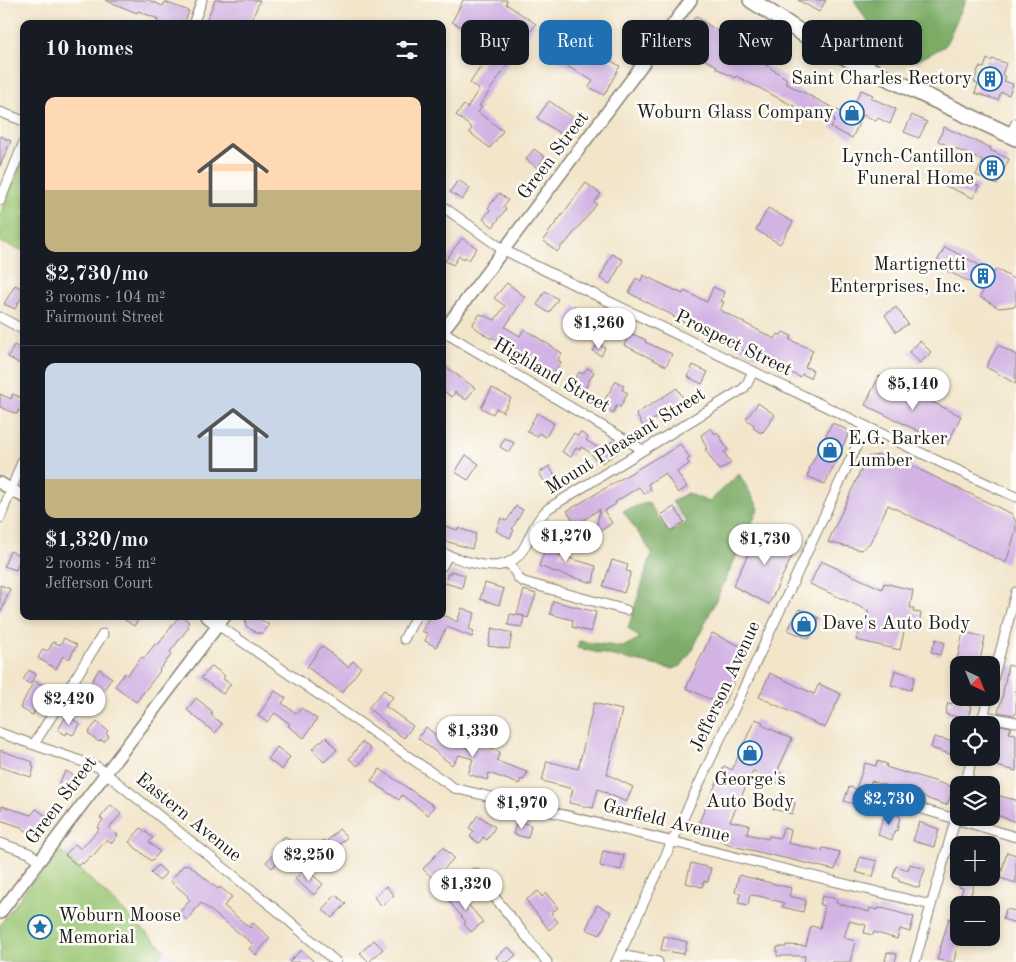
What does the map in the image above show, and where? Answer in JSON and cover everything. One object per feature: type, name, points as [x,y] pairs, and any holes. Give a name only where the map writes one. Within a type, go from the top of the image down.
[{"type":"main road","points":[[751,0],[808,37],[856,63],[1014,132]]},
{"type":"street","points":[[190,0],[201,2],[194,20]]},
{"type":"street","name":"Green Street","points":[[446,327],[691,0]]},
{"type":"street","points":[[0,112],[20,120]]},
{"type":"street","points":[[0,201],[20,152]]},
{"type":"street","name":"Prospect Street","points":[[446,209],[504,250],[1016,497]]},
{"type":"street","points":[[0,317],[20,328]]},
{"type":"street","name":"Highland Street","points":[[446,333],[643,450]]},
{"type":"street","name":"Mount Pleasant Street","points":[[509,562],[524,549],[534,526],[554,504],[743,388],[753,371]]},
{"type":"street","name":"Jefferson Avenue","points":[[618,958],[866,426]]},
{"type":"street","points":[[0,518],[20,467]]},
{"type":"street","points":[[0,483],[20,495]]},
{"type":"street","points":[[446,554],[485,566],[497,566],[509,562],[519,578],[524,582],[626,610]]},
{"type":"street","points":[[999,656],[1016,592]]},
{"type":"street","points":[[404,639],[414,620]]},
{"type":"street","name":"Green Street","points":[[0,913],[222,621]]},
{"type":"street","name":"Garfield Avenue","points":[[222,621],[454,788],[931,905]]},
{"type":"street","points":[[34,744],[102,634]]},
{"type":"street","points":[[1000,722],[1016,722]]},
{"type":"street","name":"Eastern Avenue","points":[[0,733],[92,765],[105,773],[279,912],[336,962]]},
{"type":"street","points":[[875,795],[950,818]]},
{"type":"street","points":[[915,962],[953,826]]},
{"type":"street","points":[[977,826],[1016,837]]},
{"type":"street","points":[[0,843],[30,853],[39,860]]},
{"type":"street","points":[[475,873],[547,962]]},
{"type":"street","points":[[618,958],[658,962]]},
{"type":"shaded area","points":[[165,950],[182,962],[154,962]]},
{"type":"green space","points":[[854,0],[966,0],[945,46],[922,58],[922,20],[866,20]]},
{"type":"green space","points":[[20,166],[20,250],[0,242],[0,217]]},
{"type":"green space","points":[[739,474],[759,508],[693,649],[681,666],[672,669],[577,648],[579,641],[623,647],[640,638],[628,628],[652,553],[623,511],[648,502],[669,533],[687,522],[672,502],[687,493],[709,502]]},
{"type":"green space","points":[[57,848],[165,950],[155,962],[0,962],[0,925]]},
{"type":"building","points":[[105,0],[148,0],[163,6],[165,2],[189,11],[186,20],[158,20],[138,11],[137,13]]},
{"type":"building","points":[[215,0],[260,0],[252,20],[207,20]]},
{"type":"building","points":[[463,0],[507,0],[506,4],[536,24],[529,34],[529,20],[461,20],[461,26],[452,22]]},
{"type":"building","points":[[798,0],[826,0],[819,12]]},
{"type":"building","points":[[696,16],[702,20],[693,20]]},
{"type":"building","points":[[709,25],[719,32],[719,65],[766,65],[787,79],[785,83],[841,112],[843,107],[851,111],[861,90],[873,95],[871,98],[896,109],[890,124],[878,118],[876,121],[863,115],[852,138],[831,128],[835,119],[821,111],[817,118],[736,76],[735,78],[716,68],[717,66],[709,62]]},
{"type":"building","name":"Saint Charles Rectory","points":[[987,59],[1006,63],[1002,75],[1006,77],[1004,81],[1013,84],[1009,95],[1001,92],[998,100],[975,93],[978,84],[974,82],[979,67],[984,68]]},
{"type":"building","points":[[612,61],[620,66],[604,95],[589,87],[593,81],[565,65],[612,65]]},
{"type":"building","points":[[482,65],[508,65],[479,106],[482,107],[478,112],[503,131],[490,148],[469,132],[472,128],[456,115],[464,105],[467,108],[479,89],[470,83]]},
{"type":"building","points":[[549,101],[574,118],[562,135],[537,118]]},
{"type":"building","points":[[912,115],[927,122],[919,138],[904,132]]},
{"type":"building","name":"Lynch-Cantillon Funeral Home","points":[[944,127],[991,148],[990,150],[1009,159],[997,185],[976,175],[983,161],[938,141]]},
{"type":"building","points":[[0,136],[11,141],[0,166]]},
{"type":"building","points":[[534,149],[545,157],[537,168],[526,159]]},
{"type":"building","points":[[947,174],[955,177],[955,175],[979,186],[973,198],[942,184]]},
{"type":"building","points":[[458,180],[470,188],[462,200],[450,192]]},
{"type":"building","points":[[586,183],[601,194],[594,202],[597,204],[557,252],[543,240]]},
{"type":"building","points":[[499,193],[508,200],[503,207],[506,209],[493,227],[483,219],[490,210],[488,208]]},
{"type":"building","points":[[768,208],[793,222],[780,244],[756,230]]},
{"type":"building","points":[[462,238],[477,248],[469,260],[459,256],[453,265],[446,260]]},
{"type":"building","name":"Martignetti Enterprises, Inc.","points":[[945,247],[994,273],[996,269],[1016,280],[1016,306],[999,308],[980,297],[984,289],[935,265]]},
{"type":"building","points":[[612,254],[623,260],[610,284],[600,278]]},
{"type":"building","points":[[643,275],[683,294],[684,291],[707,302],[713,287],[724,292],[721,301],[724,302],[720,310],[775,339],[778,334],[781,335],[783,332],[792,336],[790,340],[813,350],[805,367],[813,370],[810,378],[802,374],[800,377],[673,317],[629,293],[636,278],[641,281]]},
{"type":"building","points":[[507,283],[525,297],[505,327],[520,336],[524,329],[562,353],[558,360],[561,362],[552,376],[510,350],[509,347],[494,338],[489,338],[472,325],[480,314],[495,320],[505,306],[494,298]]},
{"type":"building","points":[[15,285],[20,288],[20,300],[15,309],[4,304]]},
{"type":"building","points":[[545,291],[558,299],[549,313],[537,305]]},
{"type":"building","points":[[574,306],[599,320],[601,317],[612,324],[601,343],[566,321]]},
{"type":"building","points":[[896,307],[908,324],[896,332],[885,315]]},
{"type":"building","points":[[630,333],[672,354],[666,366],[624,345]]},
{"type":"building","points":[[920,341],[931,352],[920,363],[909,352]]},
{"type":"building","points":[[598,343],[605,348],[601,356],[593,351]]},
{"type":"building","points":[[14,345],[20,348],[20,364],[8,357]]},
{"type":"building","points":[[998,345],[1016,355],[1016,384],[986,367]]},
{"type":"building","points":[[693,365],[708,372],[702,384],[688,377]]},
{"type":"building","points":[[446,367],[475,388],[466,400],[455,392],[452,397],[446,393]]},
{"type":"building","points":[[587,368],[594,372],[582,394],[570,387],[579,372],[583,374]]},
{"type":"building","points":[[879,376],[961,416],[947,445],[865,405]]},
{"type":"building","points":[[616,381],[624,386],[622,390],[628,393],[620,407],[617,405],[613,413],[601,406]]},
{"type":"building","points":[[492,388],[511,398],[503,412],[496,408],[493,414],[481,408]]},
{"type":"building","points":[[677,388],[685,401],[643,426],[636,414]]},
{"type":"building","points":[[0,394],[11,399],[13,394],[20,397],[20,411],[18,410],[17,414],[0,407]]},
{"type":"building","points":[[758,403],[775,415],[761,433],[753,428],[754,425],[746,419]]},
{"type":"building","points":[[537,413],[554,423],[546,437],[539,433],[537,437],[527,431]]},
{"type":"building","name":"E.G. Barker Lumber","points":[[832,423],[850,431],[825,484],[807,476]]},
{"type":"building","points":[[711,428],[715,434],[717,432],[728,450],[724,452],[731,463],[719,470],[705,449],[707,449],[701,435]]},
{"type":"building","points":[[580,432],[588,437],[586,440],[600,449],[613,441],[615,445],[618,443],[622,450],[602,463],[601,460],[597,463],[591,453],[581,447],[580,450],[576,448],[571,457],[562,452],[574,433],[578,436]]},
{"type":"building","points":[[505,438],[514,443],[509,452],[500,447]]},
{"type":"building","points":[[680,444],[690,458],[687,460],[689,464],[677,472],[687,487],[678,493],[665,473],[648,484],[651,490],[644,494],[639,487],[604,511],[612,523],[595,535],[600,509],[576,525],[567,511]]},
{"type":"building","points":[[887,454],[1012,514],[1016,522],[1016,530],[1006,563],[888,505],[870,543],[861,550],[828,542],[867,457]]},
{"type":"building","points":[[466,455],[479,464],[468,480],[455,472]]},
{"type":"building","points":[[549,466],[560,484],[550,490],[539,473]]},
{"type":"building","points":[[516,506],[523,510],[512,529],[514,530],[510,538],[496,531],[501,518],[507,521]]},
{"type":"building","points":[[674,507],[684,522],[671,531],[661,515]]},
{"type":"building","points":[[446,526],[476,534],[472,549],[446,541]]},
{"type":"building","points":[[760,529],[797,546],[769,604],[733,586]]},
{"type":"building","points":[[550,536],[564,541],[559,555],[596,566],[593,583],[539,566]]},
{"type":"building","points":[[10,551],[20,556],[16,570],[4,566]]},
{"type":"building","points":[[612,560],[628,565],[626,571],[631,572],[624,593],[603,586]]},
{"type":"building","points":[[821,561],[882,589],[884,583],[913,590],[910,608],[914,608],[913,612],[921,613],[918,630],[905,627],[900,650],[856,640],[869,611],[810,584]]},
{"type":"building","points":[[451,571],[465,575],[462,588],[446,583],[448,573],[450,574]]},
{"type":"building","points":[[485,583],[504,589],[499,605],[480,599]]},
{"type":"building","points":[[0,585],[10,589],[1,612],[0,612]]},
{"type":"building","points":[[524,590],[536,594],[528,618],[517,614]]},
{"type":"building","points":[[553,601],[596,612],[591,632],[572,627],[573,620],[550,614]]},
{"type":"building","points":[[462,608],[475,613],[469,629],[474,631],[472,637],[447,627],[436,647],[425,641],[428,634],[422,631],[429,620],[446,620],[446,616],[457,622]]},
{"type":"building","name":"Dave's Auto Body","points":[[799,609],[819,618],[809,639],[788,630]]},
{"type":"building","points":[[510,614],[524,616],[522,627],[508,625]]},
{"type":"building","points":[[125,620],[138,620],[134,626]]},
{"type":"building","points":[[176,620],[187,620],[189,622],[187,625],[189,627],[170,652],[172,654],[136,702],[115,686],[125,673],[127,675],[156,643],[158,645]]},
{"type":"building","points":[[245,620],[261,620],[269,625],[262,634],[259,632],[258,634],[246,626]]},
{"type":"building","points":[[492,628],[512,633],[509,649],[488,646]]},
{"type":"building","points":[[963,632],[985,637],[981,656],[958,656]]},
{"type":"building","points":[[712,633],[749,650],[723,705],[686,688]]},
{"type":"building","points":[[64,638],[77,645],[69,659],[63,656],[56,669],[38,658],[43,649],[48,651],[53,642],[60,645]]},
{"type":"building","points":[[936,639],[945,643],[940,655],[931,652]]},
{"type":"building","points":[[322,646],[348,667],[353,661],[361,667],[342,693],[307,667]]},
{"type":"building","points":[[1008,665],[1016,667],[1016,714],[998,712]]},
{"type":"building","points":[[212,666],[225,676],[223,679],[231,684],[223,694],[201,678]]},
{"type":"building","points":[[99,669],[112,678],[101,694],[89,686]]},
{"type":"building","points":[[29,670],[36,674],[30,684],[23,680]]},
{"type":"building","points":[[895,670],[915,677],[911,690],[891,685]]},
{"type":"building","points":[[770,673],[814,694],[819,684],[841,694],[825,728],[759,697]]},
{"type":"building","points":[[34,681],[45,686],[33,715],[20,708]]},
{"type":"building","points":[[384,690],[393,697],[385,706],[413,726],[404,738],[386,725],[387,723],[368,708]]},
{"type":"building","points":[[275,691],[286,698],[282,703],[297,714],[301,708],[317,719],[304,738],[275,713],[267,722],[258,716]]},
{"type":"building","points":[[196,698],[213,712],[211,715],[222,724],[215,733],[187,710]]},
{"type":"building","points":[[594,703],[622,710],[607,774],[633,787],[626,802],[598,789],[593,808],[569,803],[573,789],[542,781],[547,761],[578,769]]},
{"type":"building","points":[[948,703],[950,706],[971,706],[969,716],[945,714]]},
{"type":"building","points":[[67,715],[80,724],[73,735],[67,732],[66,735],[58,730]]},
{"type":"building","points":[[755,719],[763,722],[762,725],[792,739],[777,772],[783,774],[778,783],[753,771],[730,821],[749,825],[747,834],[768,839],[769,836],[780,838],[783,828],[791,830],[788,843],[822,851],[823,848],[840,852],[835,870],[733,846],[713,837],[716,830],[699,822],[724,766],[732,770]]},
{"type":"building","points":[[97,722],[108,731],[106,733],[109,736],[104,742],[101,740],[99,742],[88,733]]},
{"type":"building","points":[[1000,725],[1011,727],[1009,733],[1016,734],[1016,771],[997,766],[1000,766]]},
{"type":"building","points":[[426,727],[447,744],[452,737],[472,752],[475,744],[500,752],[497,761],[527,772],[524,780],[521,779],[519,784],[489,773],[487,780],[468,774],[473,759],[459,755],[452,765],[418,738]]},
{"type":"building","points":[[326,737],[337,750],[324,762],[312,749]]},
{"type":"building","points":[[934,737],[950,741],[950,754],[931,748]]},
{"type":"building","points":[[362,742],[371,749],[358,766],[349,759]]},
{"type":"building","points":[[277,747],[290,757],[282,770],[268,759]]},
{"type":"building","points":[[0,750],[33,762],[32,766],[34,767],[31,777],[0,767]]},
{"type":"building","points":[[877,761],[887,764],[886,767],[950,786],[948,803],[946,805],[871,781],[863,807],[844,801],[849,787],[856,789],[865,763],[876,766]]},
{"type":"building","points":[[380,769],[434,806],[428,815],[402,795],[399,800],[371,781]]},
{"type":"building","points":[[66,771],[76,777],[74,781],[77,783],[71,792],[58,784]]},
{"type":"building","points":[[1000,796],[1016,800],[1016,822],[1000,816]]},
{"type":"building","points":[[776,798],[795,803],[792,814],[773,809]]},
{"type":"building","points":[[111,805],[121,814],[109,828],[118,835],[112,843],[107,839],[92,857],[90,856],[83,864],[81,862],[78,866],[65,855],[75,844],[81,849],[99,829],[97,828],[103,820],[100,818]]},
{"type":"building","points":[[2,806],[31,815],[36,809],[49,818],[35,837],[21,827],[0,820]]},
{"type":"building","points":[[888,812],[900,816],[897,831],[895,830],[892,840],[878,835],[883,818],[886,819]]},
{"type":"building","points":[[478,815],[495,827],[487,840],[483,837],[479,843],[470,837],[474,831],[469,828]]},
{"type":"building","points":[[517,821],[531,825],[528,838],[513,834]]},
{"type":"building","points":[[919,822],[939,829],[934,847],[913,841]]},
{"type":"building","points":[[141,828],[153,838],[149,842],[160,852],[151,861],[129,842]]},
{"type":"building","points":[[339,829],[347,837],[333,851],[337,855],[328,863],[314,849],[324,840],[326,842]]},
{"type":"building","points":[[285,836],[295,845],[272,868],[266,862]]},
{"type":"building","points":[[443,847],[454,858],[441,872],[443,874],[436,881],[423,869]]},
{"type":"building","points":[[603,851],[624,855],[621,870],[600,866]]},
{"type":"building","points":[[1007,852],[1016,855],[1016,883],[1000,878]]},
{"type":"building","points":[[860,857],[877,861],[873,877],[856,872]]},
{"type":"building","points":[[691,863],[711,868],[708,882],[704,881],[702,887],[686,883]]},
{"type":"building","points":[[188,864],[218,889],[220,887],[232,897],[224,906],[250,928],[253,923],[270,938],[256,955],[249,949],[253,944],[201,903],[187,920],[179,913],[190,900],[188,896],[170,881],[184,865]]},
{"type":"building","points":[[910,864],[925,869],[919,888],[898,881],[899,879],[893,877],[896,866],[908,870]]},
{"type":"building","points":[[158,865],[166,873],[159,881],[151,873]]},
{"type":"building","points":[[303,870],[305,872],[307,870],[323,884],[314,895],[295,879]]},
{"type":"building","points":[[739,875],[791,888],[789,896],[806,900],[803,912],[782,907],[784,903],[759,896],[750,895],[748,905],[738,903],[741,893],[735,892]]},
{"type":"building","points":[[386,886],[394,895],[382,906],[374,897]]},
{"type":"building","points":[[973,886],[970,896],[961,896],[963,888],[959,887]]},
{"type":"building","points":[[462,890],[469,900],[466,902],[483,922],[471,932],[464,924],[466,922],[449,901]]},
{"type":"building","points":[[538,891],[542,897],[546,893],[558,908],[551,913],[558,922],[549,930],[526,900]]},
{"type":"building","points":[[336,895],[346,904],[332,918],[322,909]]},
{"type":"building","points":[[822,896],[837,899],[836,903],[869,912],[870,908],[878,910],[878,908],[914,917],[910,932],[900,929],[897,939],[874,932],[873,935],[864,933],[866,925],[849,921],[844,938],[855,941],[850,962],[804,962],[805,956],[777,956],[777,947],[786,947],[786,945],[806,946],[811,926],[820,928],[825,906],[820,905]]},
{"type":"building","points":[[597,905],[611,912],[600,935],[586,929]]},
{"type":"building","points":[[1006,909],[1016,911],[1016,923],[1003,919]]},
{"type":"building","points":[[949,918],[950,946],[957,946],[954,962],[937,960]]},
{"type":"building","points":[[664,936],[687,942],[684,954],[661,950]]},
{"type":"building","points":[[374,940],[383,949],[369,962],[360,953]]},
{"type":"building","points":[[508,947],[516,955],[508,962],[500,962],[496,957]]},
{"type":"building","points":[[301,950],[314,962],[289,962]]},
{"type":"building","points":[[887,952],[897,954],[895,962],[885,962]]},
{"type":"place","name":"Saint Charles Rectory","points":[[990,79]]},
{"type":"place","name":"Woburn Glass Company","points":[[852,113]]},
{"type":"place","name":"Lynch-Cantillon Funeral Home","points":[[992,168]]},
{"type":"place","name":"Martignetti Enterprises, Inc.","points":[[983,276]]},
{"type":"place","name":"E.G. Barker Lumber","points":[[830,450]]},
{"type":"place","name":"Dave's Auto Body","points":[[804,624]]},
{"type":"place","name":"George's Auto Body","points":[[750,753]]},
{"type":"place","name":"Woburn Moose Memorial","points":[[40,927]]}]
